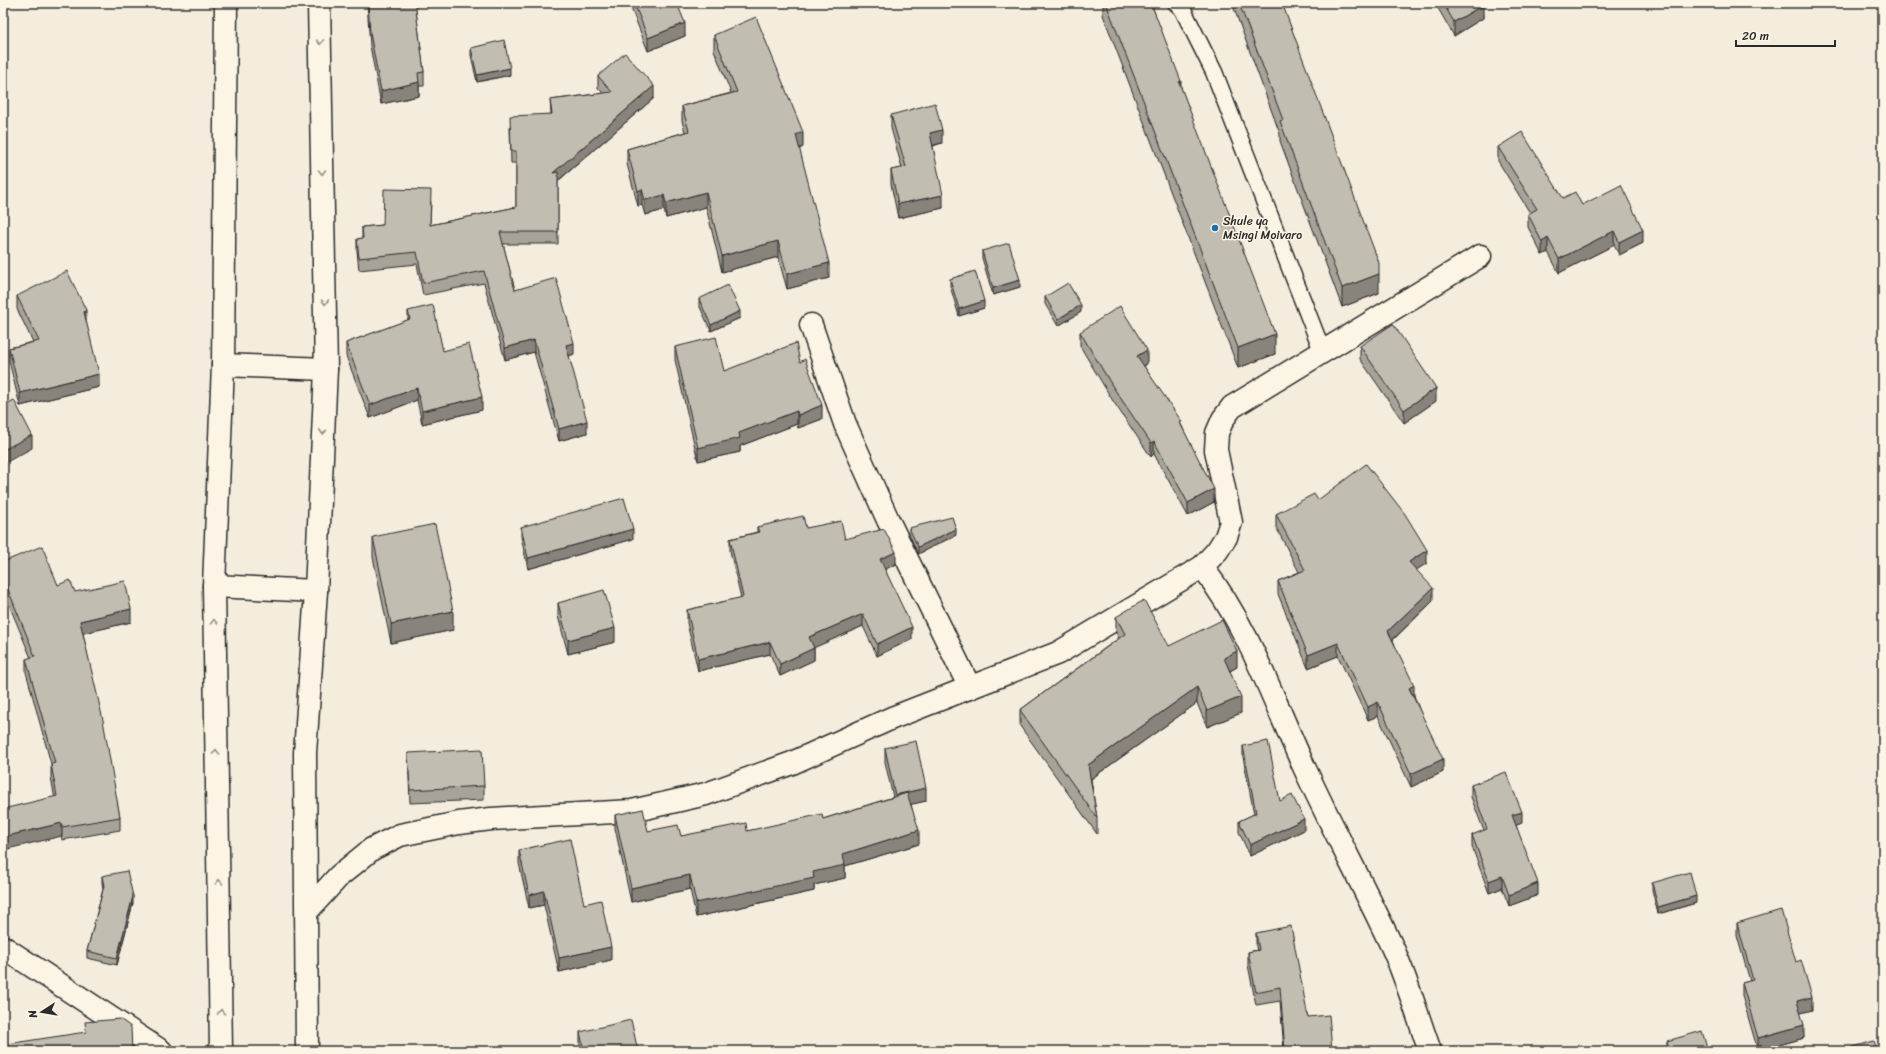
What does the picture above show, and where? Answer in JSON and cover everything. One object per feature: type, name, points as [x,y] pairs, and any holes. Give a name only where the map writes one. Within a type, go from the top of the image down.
[{"type":"main road","points":[[221,1051],[214,586],[223,364],[226,3]]},
{"type":"main road","points":[[307,1051],[308,911],[305,753],[316,591],[326,370],[319,3]]},
{"type":"main road","points":[[308,911],[339,876],[372,849],[400,835],[459,823],[492,819],[632,811],[706,794],[792,763],[892,718],[1058,653],[1202,567],[1217,551],[1226,537],[1231,522],[1216,450],[1217,433],[1223,419],[1232,407],[1480,256]]},
{"type":"main road","points":[[811,325],[845,424],[888,520],[970,688]]},
{"type":"main road","points":[[223,364],[326,370]]},
{"type":"main road","points":[[1202,567],[1233,613],[1260,667],[1305,770],[1356,871],[1394,953],[1430,1051]]},
{"type":"main road","points":[[214,586],[316,591]]},
{"type":"main road","points":[[3,947],[161,1051]]},
{"type":"lane","points":[[1176,3],[1182,8],[1214,72],[1323,352]]},
{"type":"building","points":[[368,3],[415,3],[424,72],[418,73],[419,82],[381,91],[370,33]]},
{"type":"building","points":[[634,3],[677,3],[685,23],[648,38]]},
{"type":"building","points":[[1106,3],[1151,3],[1181,81],[1179,82],[1275,334],[1238,348]]},
{"type":"building","points":[[1239,3],[1282,3],[1379,263],[1379,274],[1342,288],[1280,121],[1283,120]]},
{"type":"building","points":[[1443,3],[1482,3],[1483,5],[1454,22]]},
{"type":"building","points":[[756,17],[803,132],[796,135],[829,263],[787,274],[778,241],[722,256],[706,192],[666,203],[664,195],[645,200],[642,189],[638,191],[627,149],[689,131],[682,106],[737,92],[714,35]]},
{"type":"building","points":[[504,40],[510,68],[477,75],[471,48]]},
{"type":"building","points":[[625,53],[654,86],[553,173],[558,172],[558,232],[500,232],[515,290],[556,278],[574,343],[566,345],[587,421],[559,429],[534,340],[505,348],[484,271],[423,283],[417,252],[359,258],[357,239],[363,238],[362,227],[383,225],[384,189],[431,190],[430,225],[516,207],[516,151],[511,151],[510,116],[552,114],[550,100],[612,92],[598,76]]},
{"type":"building","points":[[935,103],[942,130],[930,133],[943,195],[898,204],[891,170],[906,167],[891,115]]},
{"type":"building","points":[[1522,132],[1563,198],[1575,192],[1582,205],[1621,185],[1643,230],[1619,242],[1614,231],[1559,259],[1548,238],[1542,242],[1528,214],[1537,209],[1498,147]]},
{"type":"building","points":[[1009,243],[1020,280],[993,288],[982,251]]},
{"type":"building","points":[[67,271],[86,310],[84,312],[99,374],[20,393],[9,348],[39,341],[17,296]]},
{"type":"building","points":[[975,271],[984,301],[959,309],[950,279]]},
{"type":"building","points":[[1068,283],[1081,305],[1058,319],[1045,297]]},
{"type":"building","points":[[728,285],[740,311],[711,325],[699,299]]},
{"type":"building","points":[[433,305],[443,351],[469,344],[482,397],[422,411],[417,388],[370,405],[346,343],[410,319],[408,311]]},
{"type":"building","points":[[1120,306],[1147,350],[1137,356],[1182,422],[1180,423],[1214,489],[1188,503],[1154,441],[1151,443],[1113,387],[1080,332]]},
{"type":"building","points":[[1393,324],[1436,388],[1404,410],[1360,346]]},
{"type":"building","points":[[716,337],[724,371],[796,343],[800,362],[805,359],[822,405],[798,415],[797,411],[739,433],[740,438],[698,448],[675,347]]},
{"type":"building","points":[[14,400],[32,435],[3,450],[3,406]]},
{"type":"building","points":[[1366,464],[1405,514],[1427,550],[1409,562],[1433,588],[1388,631],[1414,685],[1409,688],[1443,759],[1411,774],[1378,702],[1368,707],[1338,643],[1308,655],[1278,581],[1305,570],[1276,514],[1314,494],[1318,500]]},
{"type":"building","points":[[624,498],[633,529],[528,558],[521,527]]},
{"type":"building","points":[[803,516],[806,528],[841,521],[845,539],[884,529],[896,552],[880,559],[912,627],[877,644],[863,614],[809,637],[814,648],[780,664],[770,642],[698,659],[687,610],[743,597],[730,539],[759,532],[757,527]]},
{"type":"building","points":[[952,517],[956,529],[918,547],[909,528]]},
{"type":"building","points":[[435,524],[453,611],[391,624],[373,537]]},
{"type":"building","points":[[42,546],[58,585],[70,580],[75,592],[125,581],[131,609],[80,621],[103,720],[120,817],[62,827],[62,823],[3,837],[3,809],[57,796],[51,764],[55,763],[26,659],[35,656],[3,577],[3,562]]},
{"type":"building","points":[[604,590],[615,628],[568,640],[558,603]]},
{"type":"building","points":[[1144,600],[1169,646],[1222,620],[1237,651],[1224,658],[1241,697],[1207,711],[1197,687],[1088,765],[1097,818],[1020,710],[1125,634],[1116,617]]},
{"type":"building","points":[[916,741],[926,788],[895,795],[885,748]]},
{"type":"building","points":[[1268,741],[1280,801],[1292,795],[1304,819],[1250,845],[1239,821],[1256,813],[1243,746]]},
{"type":"building","points":[[482,749],[484,786],[410,790],[408,753]]},
{"type":"building","points":[[1506,772],[1522,812],[1512,815],[1538,883],[1509,895],[1502,876],[1489,881],[1472,835],[1487,829],[1471,785]]},
{"type":"building","points":[[907,793],[919,830],[843,854],[845,865],[813,872],[814,878],[696,903],[690,875],[631,888],[615,815],[643,809],[648,831],[678,825],[681,836],[746,823],[747,831],[822,814],[823,819]]},
{"type":"building","points":[[570,839],[584,904],[601,900],[611,947],[559,958],[544,891],[529,895],[519,850]]},
{"type":"building","points":[[127,871],[133,896],[117,958],[87,951],[104,886],[102,876]]},
{"type":"building","points":[[1690,872],[1696,896],[1658,907],[1652,883]]},
{"type":"building","points":[[1781,910],[1796,962],[1801,960],[1812,997],[1797,1001],[1804,1025],[1758,1038],[1742,983],[1753,980],[1737,923]]},
{"type":"building","points":[[1291,926],[1308,1017],[1329,1015],[1332,1051],[1285,1051],[1280,987],[1256,992],[1248,952],[1259,950],[1256,933]]},
{"type":"building","points":[[120,1019],[131,1027],[132,1051],[8,1051],[7,1044],[86,1032],[85,1022]]},
{"type":"building","points":[[631,1020],[638,1051],[584,1051],[580,1032]]},
{"type":"building","points":[[1702,1031],[1708,1051],[1670,1051],[1667,1041]]},
{"type":"building","points":[[1874,1041],[1877,1051],[1848,1051],[1847,1049]]},
{"type":"place","name":"Shule ya Msingi Moivaro","points":[[1215,228]]}]
